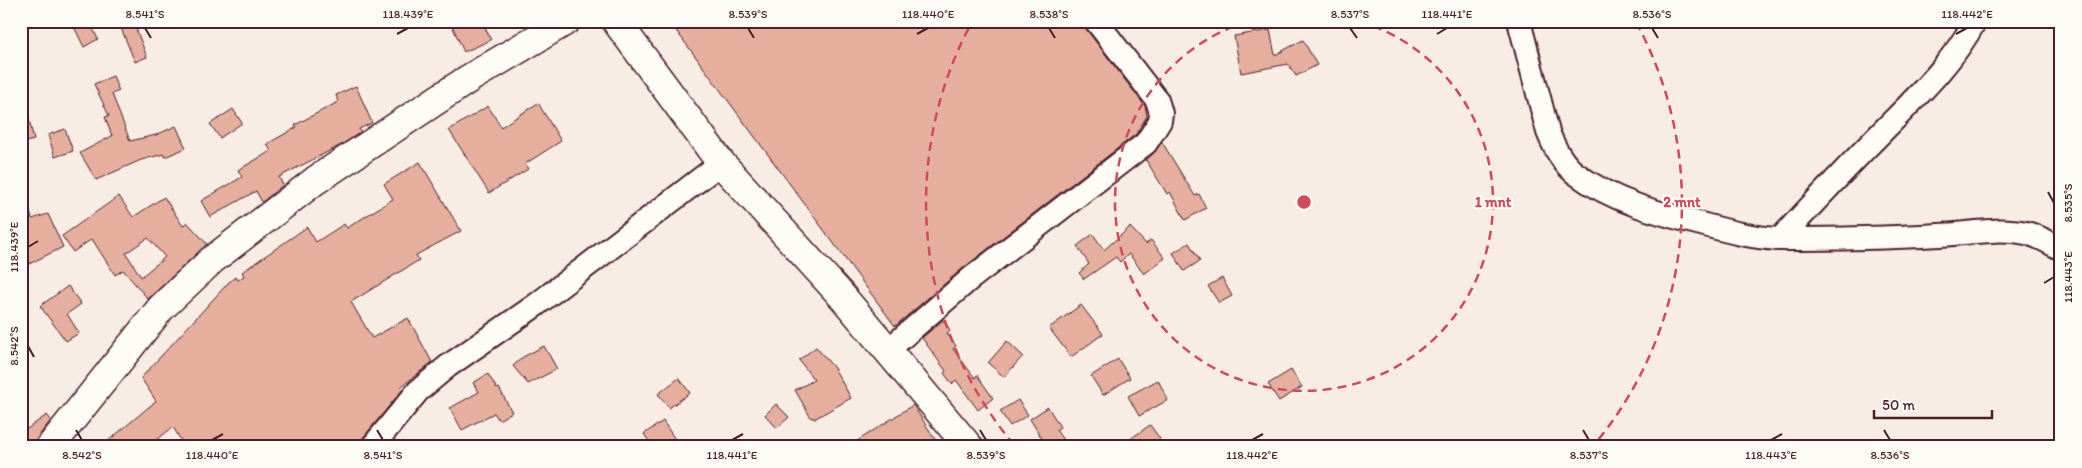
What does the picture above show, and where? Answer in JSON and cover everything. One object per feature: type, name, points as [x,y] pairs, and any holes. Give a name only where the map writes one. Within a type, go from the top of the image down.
[{"type":"main road","points":[[50,447],[161,308],[212,260],[316,180],[470,78],[566,21]]},
{"type":"main road","points":[[616,21],[720,163],[841,295],[969,447]]},
{"type":"street","points":[[888,350],[970,279],[1120,165],[1146,143],[1156,129],[1161,113],[1157,100],[1096,21]]},
{"type":"street","points":[[1519,21],[1548,132],[1564,161],[1575,173],[1615,197],[1652,211],[1738,234],[1780,239],[1842,239],[1943,235],[2001,230],[2027,234],[2061,249]]},
{"type":"street","points":[[1780,239],[1878,136],[1914,102],[1938,74],[1975,21]]},
{"type":"street","points":[[372,447],[418,391],[448,366],[536,306],[720,163]]},
{"type":"building","points":[[71,21],[89,21],[98,39],[84,47]]},
{"type":"building","points":[[118,21],[133,21],[147,57],[135,62]]},
{"type":"building","points":[[450,21],[482,21],[491,40],[464,52]]},
{"type":"building","points":[[669,21],[1083,21],[1086,29],[1145,106],[1147,116],[1136,134],[962,269],[895,326]]},
{"type":"building","points":[[1270,30],[1275,55],[1303,40],[1317,65],[1296,76],[1288,64],[1241,73],[1234,36]]},
{"type":"building","points":[[113,76],[119,91],[112,94],[130,141],[156,135],[176,126],[186,148],[165,157],[164,154],[141,160],[96,180],[80,153],[112,136],[105,117],[109,116],[94,84]]},
{"type":"building","points":[[356,86],[372,123],[359,129],[361,132],[341,145],[279,177],[283,185],[262,202],[256,191],[210,217],[201,201],[242,177],[238,170],[271,151],[267,144],[297,127],[295,125],[338,102],[336,95]]},
{"type":"building","points":[[538,103],[561,141],[525,164],[528,169],[489,193],[449,130],[488,106],[501,127]]},
{"type":"building","points":[[21,106],[26,106],[34,140],[21,143]]},
{"type":"building","points":[[233,109],[242,123],[220,138],[210,124]]},
{"type":"building","points":[[65,129],[73,151],[55,157],[48,135]]},
{"type":"building","points":[[1162,142],[1195,196],[1199,194],[1206,208],[1185,220],[1170,192],[1167,194],[1146,160]]},
{"type":"building","points":[[420,162],[461,231],[416,255],[419,260],[351,302],[372,338],[408,318],[432,362],[401,387],[403,389],[362,439],[359,447],[185,447],[173,427],[148,447],[101,447],[156,401],[141,378],[229,282],[235,277],[238,280],[244,276],[242,272],[307,227],[316,242],[344,224],[347,228],[393,199],[384,184]]},
{"type":"building","points":[[25,193],[32,219],[48,214],[63,247],[29,264],[21,248],[27,245],[21,228],[21,194]]},
{"type":"building","points":[[119,196],[133,217],[164,197],[183,226],[187,222],[207,244],[148,299],[123,270],[115,275],[92,239],[73,252],[62,236]],"holes":[[[148,238],[165,257],[141,277],[126,253]]]},
{"type":"building","points":[[1130,227],[1146,244],[1151,240],[1165,258],[1144,274],[1129,254],[1120,262],[1116,257],[1084,279],[1079,273],[1089,264],[1077,246],[1093,234],[1104,250]]},
{"type":"building","points":[[1189,243],[1200,261],[1184,271],[1173,253]]},
{"type":"building","points":[[1222,278],[1232,296],[1219,303],[1208,286]]},
{"type":"building","points":[[68,286],[81,304],[67,314],[79,333],[66,341],[40,306]]},
{"type":"building","points":[[1081,305],[1103,334],[1071,357],[1049,328]]},
{"type":"building","points":[[943,320],[950,330],[947,333],[956,346],[953,349],[975,378],[977,375],[993,398],[978,410],[956,380],[952,384],[944,373],[946,371],[922,338]]},
{"type":"building","points":[[1007,341],[1023,356],[1004,377],[988,363]]},
{"type":"building","points":[[544,346],[557,369],[528,384],[513,366],[523,357]]},
{"type":"building","points":[[816,347],[834,368],[851,398],[816,418],[811,418],[795,390],[814,380],[799,360]]},
{"type":"building","points":[[1118,359],[1130,378],[1103,395],[1091,376]]},
{"type":"building","points":[[1291,370],[1302,387],[1279,401],[1268,384]]},
{"type":"building","points":[[488,374],[497,389],[499,388],[512,412],[499,420],[494,413],[462,430],[450,408],[479,392],[473,383]]},
{"type":"building","points":[[679,378],[690,393],[669,408],[658,394]]},
{"type":"building","points":[[1158,380],[1168,400],[1139,416],[1128,396]]},
{"type":"building","points":[[1018,400],[1028,415],[1010,426],[1000,411]]},
{"type":"building","points":[[776,404],[789,417],[777,428],[765,415]]},
{"type":"building","points":[[913,405],[935,439],[922,447],[848,447]]},
{"type":"building","points":[[1048,407],[1060,427],[1056,430],[1068,447],[1047,447],[1030,419]]},
{"type":"building","points":[[47,415],[51,420],[38,437],[35,447],[21,447],[21,433]]},
{"type":"building","points":[[663,421],[680,447],[653,447],[644,434]]},
{"type":"building","points":[[1150,425],[1160,439],[1149,447],[1119,447]]}]
